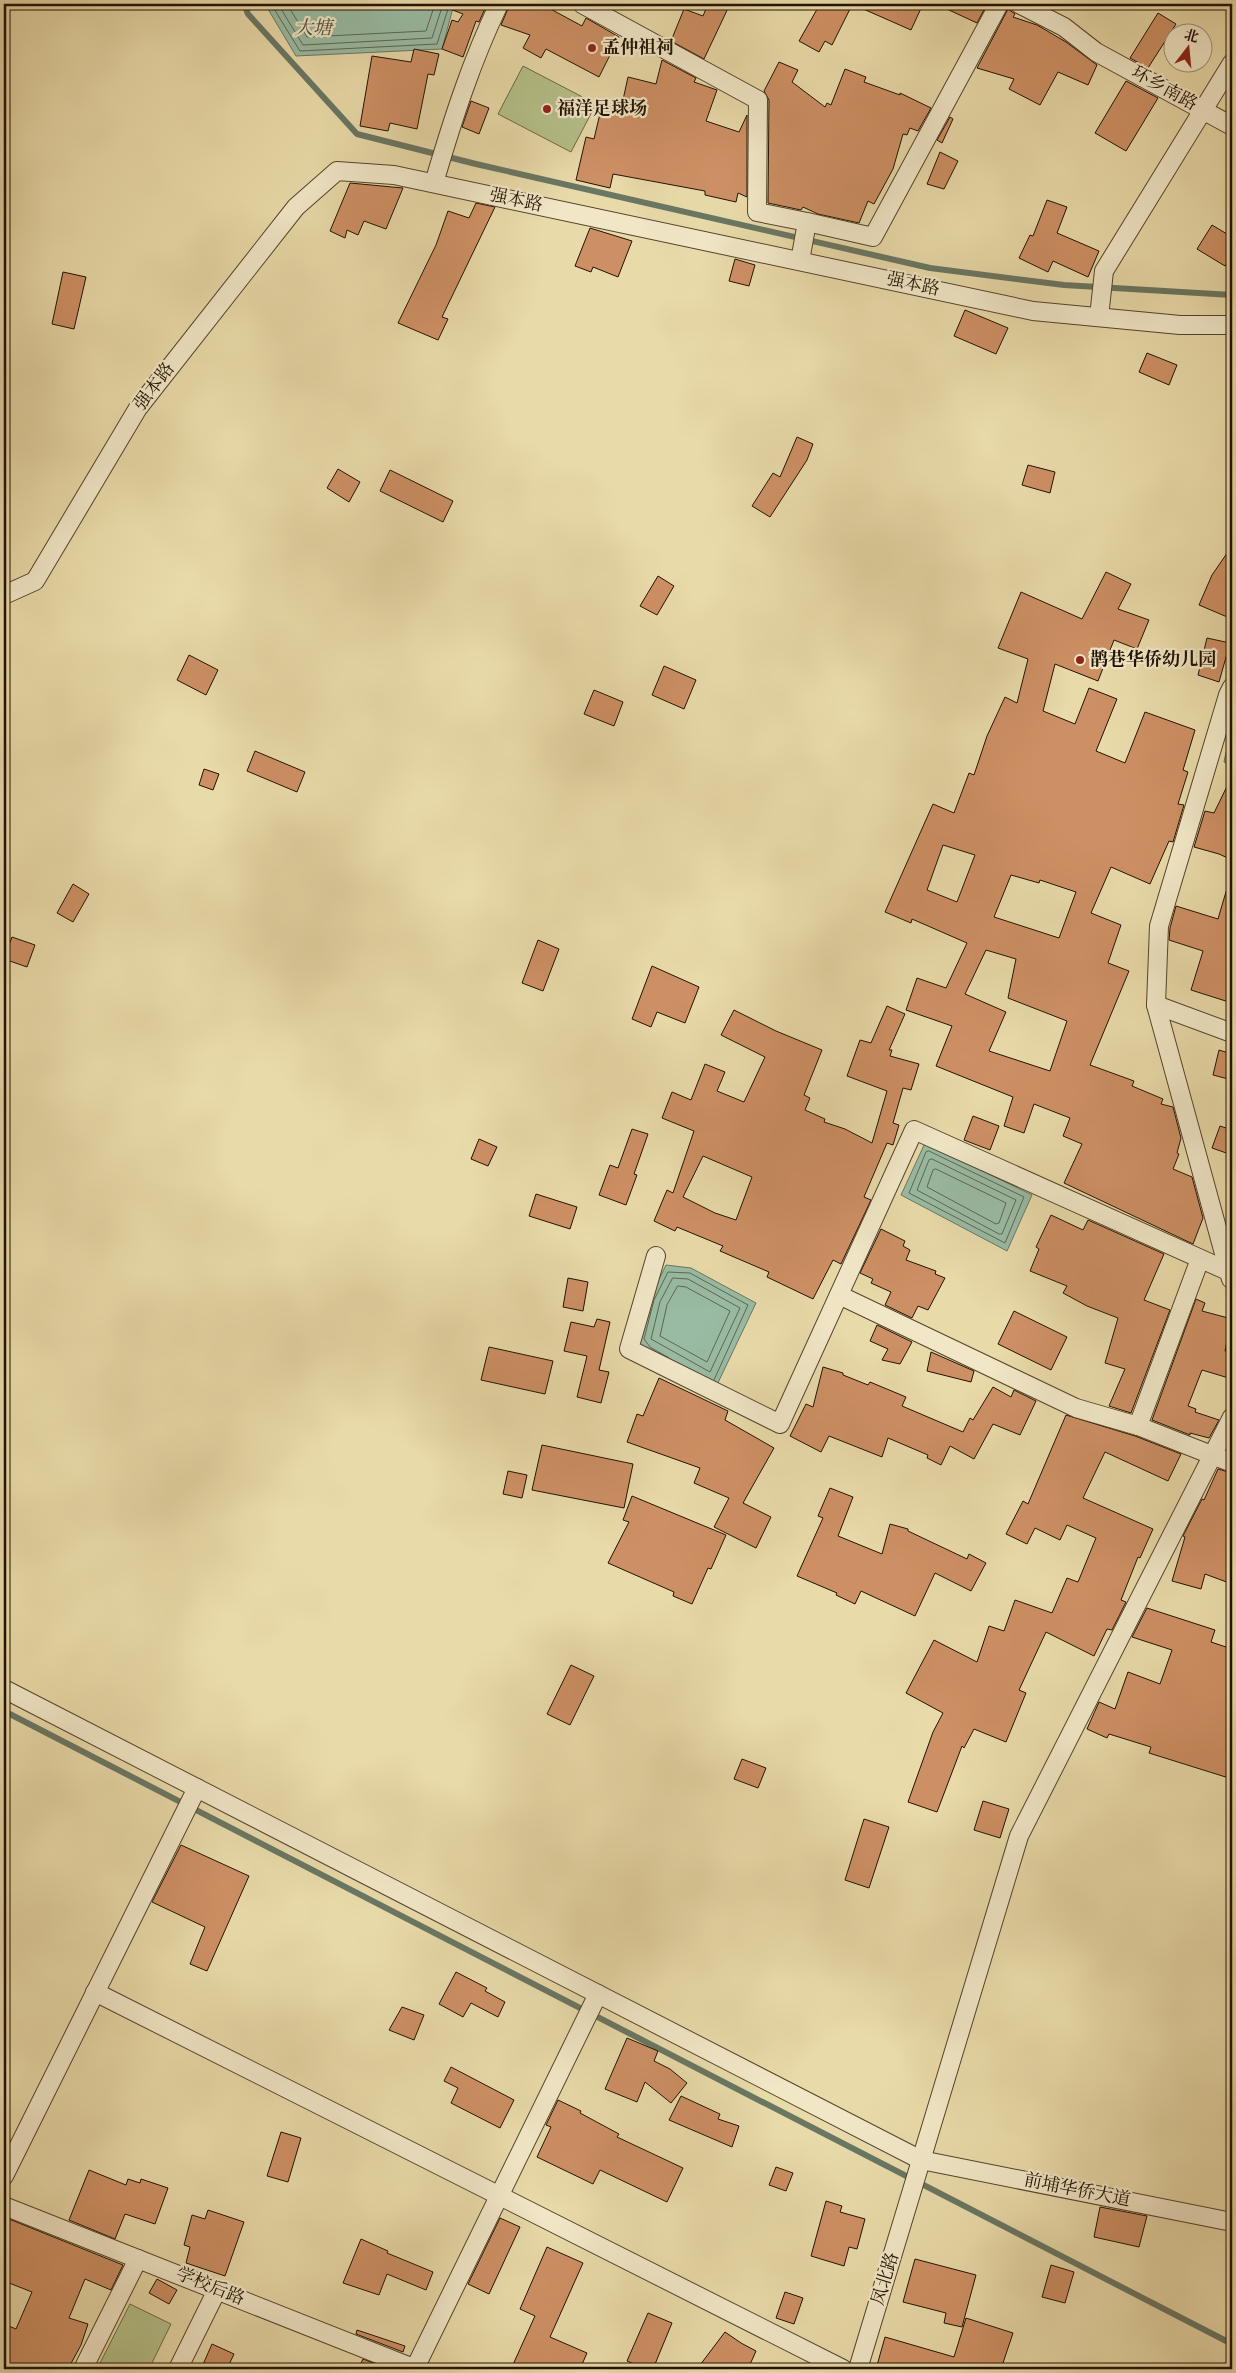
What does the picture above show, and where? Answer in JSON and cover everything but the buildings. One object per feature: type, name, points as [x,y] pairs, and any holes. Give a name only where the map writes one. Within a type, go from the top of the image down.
[{"type":"street","points":[[434,184],[480,43],[499,4]]},
{"type":"street","points":[[582,4],[758,100],[757,212],[804,240],[873,237],[999,4]]},
{"type":"street","name":"环乡南路","points":[[1019,4],[1064,26],[1096,52],[1232,126]]},
{"type":"street","points":[[1099,317],[1104,271],[1232,63]]},
{"type":"street","name":"强本路","points":[[4,595],[35,581],[138,408],[296,207],[337,171],[394,175],[434,184],[804,240],[1033,310],[1180,325],[1232,325]]},
{"type":"street","points":[[1231,1277],[1156,1005],[1159,926],[1232,686]]},
{"type":"street","points":[[1156,1005],[1232,1033]]},
{"type":"street","points":[[656,1256],[629,1349],[780,1424],[914,1130],[1200,1259],[1231,1277]]},
{"type":"street","points":[[1138,1426],[1200,1259]]},
{"type":"street","points":[[839,1295],[1076,1408],[1138,1426],[1232,1463]]},
{"type":"street","name":"凤北路","points":[[858,2369],[1019,1836],[1232,1417]]},
{"type":"street","name":"前埔华侨大道","points":[[4,1689],[191,1800],[917,2174],[1232,2222]]},
{"type":"street","points":[[4,2176],[191,1800]]},
{"type":"street","points":[[95,1992],[843,2369]]},
{"type":"street","points":[[416,2369],[592,2006]]},
{"type":"street","name":"学校后路","points":[[4,2206],[416,2369]]},
{"type":"street","points":[[84,2369],[138,2259]]},
{"type":"street","points":[[178,2369],[217,2290]]},
{"type":"shaded area","name":"福洋足球场","points":[[523,66],[596,104],[571,152],[498,114]]},
{"type":"shaded area","points":[[1232,725],[1232,766],[1224,762]]},
{"type":"shaded area","points":[[130,2304],[171,2324],[149,2369],[97,2369]]},
{"type":"water","name":"大塘","points":[[265,4],[454,4],[442,49],[296,56]]},
{"type":"water","points":[[925,1143],[1032,1195],[1007,1251],[901,1195]]},
{"type":"water","points":[[666,1265],[691,1268],[756,1303],[715,1389],[647,1351],[638,1342],[650,1298]]},
{"type":"waterway","points":[[244,4],[248,14],[357,134],[476,164],[930,268],[1064,285],[1232,295]]},
{"type":"waterway","points":[[4,1711],[1232,2344]]},
{"type":"place","name":"孟仲祖祠","points":[[592,48]]},
{"type":"place","name":"福洋足球场","points":[[547,109]]},
{"type":"place","name":"鹊巷华侨幼儿园","points":[[1080,660]]}]
